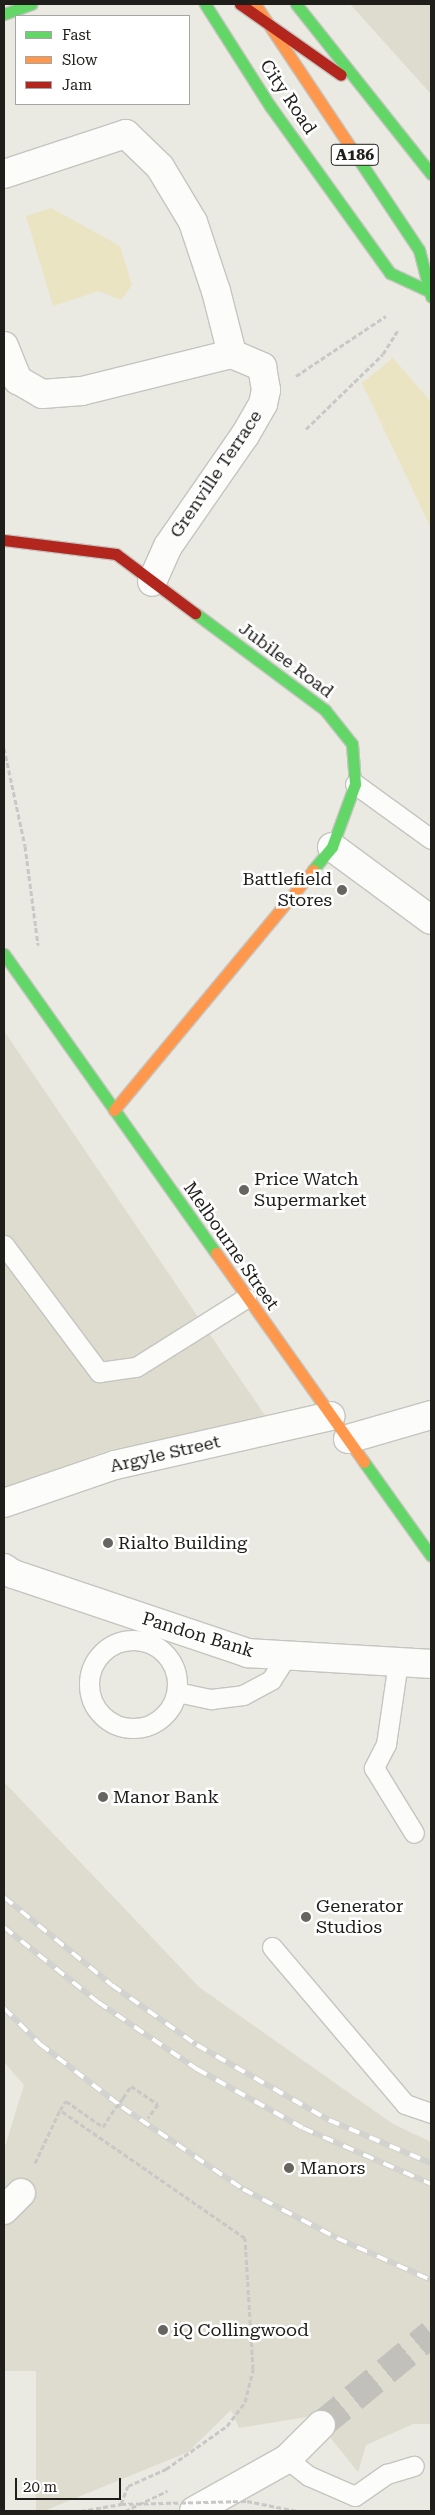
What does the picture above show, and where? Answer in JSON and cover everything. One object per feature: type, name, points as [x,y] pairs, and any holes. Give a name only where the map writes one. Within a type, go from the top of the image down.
[{"type":"street","name":"City Road","points":[[205,4],[270,106],[390,273],[429,293]]},
{"type":"street","name":"City Road","points":[[240,4],[269,25]]},
{"type":"street","name":"City Road","points":[[256,4],[419,250],[429,293]]},
{"type":"street","points":[[296,4],[363,91],[431,174]]},
{"type":"street","points":[[269,25],[363,91]]},
{"type":"street","points":[[4,174],[126,134],[160,167],[193,222],[216,291],[232,354],[82,391],[42,394],[18,380],[4,346]]},
{"type":"street","name":"Grenville Terrace","points":[[152,582],[168,546],[245,435],[263,404],[266,390],[262,367],[232,354]]},
{"type":"street","name":"Jubilee Road","points":[[4,540],[116,554],[325,710],[352,744],[355,784],[332,847],[114,1110]]},
{"type":"street","points":[[332,847],[431,920]]},
{"type":"street","name":"Melbourne Street","points":[[4,954],[246,1298],[431,1556]]},
{"type":"street","points":[[348,1439],[431,1415]]},
{"type":"street","name":"Argyle Street","points":[[4,1504],[115,1464],[330,1416]]},
{"type":"street","name":"Pandon Bank","points":[[4,1568],[13,1574],[248,1653],[286,1657],[431,1664]]},
{"type":"street","points":[[194,2511],[287,2460],[321,2425]]},
{"type":"lane","points":[[355,784],[431,839]]},
{"type":"lane","points":[[4,1245],[99,1372],[136,1367],[246,1298]]},
{"type":"lane","points":[[126,1640],[141,1640],[158,1647],[168,1656],[175,1670],[177,1692],[169,1711],[150,1725],[127,1728],[111,1723],[99,1713],[89,1690],[90,1673],[96,1659],[112,1645],[126,1640]]},
{"type":"lane","points":[[177,1692],[211,1698],[243,1695],[271,1680],[286,1657]]},
{"type":"lane","points":[[398,1662],[386,1744],[374,1768],[414,1833]]},
{"type":"lane","points":[[272,1947],[405,2104],[431,2112]]},
{"type":"lane","points":[[287,2460],[309,2476],[355,2496],[387,2474],[414,2466]]},
{"type":"path","points":[[303,374],[386,316]]},
{"type":"path","points":[[306,429],[383,354],[398,330]]},
{"type":"path","points":[[4,748],[25,846],[39,950]]},
{"type":"path","points":[[12,2201],[66,2101],[103,2126],[131,2086],[158,2104],[148,2118]]},
{"type":"path","points":[[60,2110],[245,2238],[246,2292],[253,2369],[245,2402],[227,2426],[166,2469],[128,2486],[121,2504]]},
{"type":"path","points":[[81,2511],[121,2504],[247,2501],[298,2511]]},
{"type":"shaded area","points":[[350,4],[431,4],[431,94]]},
{"type":"shaded area","points":[[51,208],[120,246],[132,285],[121,300],[99,291],[53,306],[26,216]]},
{"type":"shaded area","points":[[393,358],[431,402],[431,528],[362,383]]},
{"type":"shaded area","points":[[4,1031],[268,1420],[109,1450],[4,1489]]},
{"type":"shaded area","points":[[4,1782],[199,1987],[393,2124],[431,2142],[431,2424],[413,2424],[366,2445],[358,2472],[313,2416],[239,2428],[231,2410],[188,2452],[44,2511],[36,2511],[36,2371],[4,2371],[4,2150],[24,2085],[4,2062]]},
{"type":"tunnel","points":[[321,2425],[431,2334]]},
{"type":"railway","points":[[4,1897],[112,1985],[197,2045],[329,2120],[431,2163]]},
{"type":"railway","points":[[4,1927],[98,2002],[197,2069],[303,2128],[431,2184]]},
{"type":"railway","points":[[4,2008],[40,2044],[122,2107],[243,2189],[337,2238],[431,2280]]},
{"type":"traffic: fast","points":[[4,14],[31,4]]},
{"type":"traffic: fast","points":[[205,4],[270,106],[390,273],[427,290]]},
{"type":"traffic: fast","points":[[296,4],[431,174]]},
{"type":"traffic: fast","points":[[359,160],[419,250],[431,296]]},
{"type":"traffic: fast","points":[[195,613],[325,710],[352,744],[355,784],[332,847],[313,870]]},
{"type":"traffic: fast","points":[[4,954],[216,1253]]},
{"type":"traffic: fast","points":[[364,1462],[431,1556]]},
{"type":"traffic: slow","points":[[255,4],[359,160]]},
{"type":"traffic: slow","points":[[114,1110],[313,870]]},
{"type":"traffic: slow","points":[[216,1253],[364,1462]]},
{"type":"traffic: jam","points":[[240,4],[341,75]]},
{"type":"traffic: jam","points":[[4,540],[116,554],[195,613]]},
{"type":"place","name":"Battlefield Stores","points":[[342,890]]},
{"type":"place","name":"Price Watch Supermarket","points":[[244,1190]]},
{"type":"place","name":"Rialto Building","points":[[108,1543]]},
{"type":"place","name":"Manor Bank","points":[[103,1797]]},
{"type":"place","name":"Generator Studios","points":[[306,1917]]},
{"type":"place","name":"Manors","points":[[289,2168]]},
{"type":"place","name":"iQ Collingwood","points":[[163,2330]]}]
